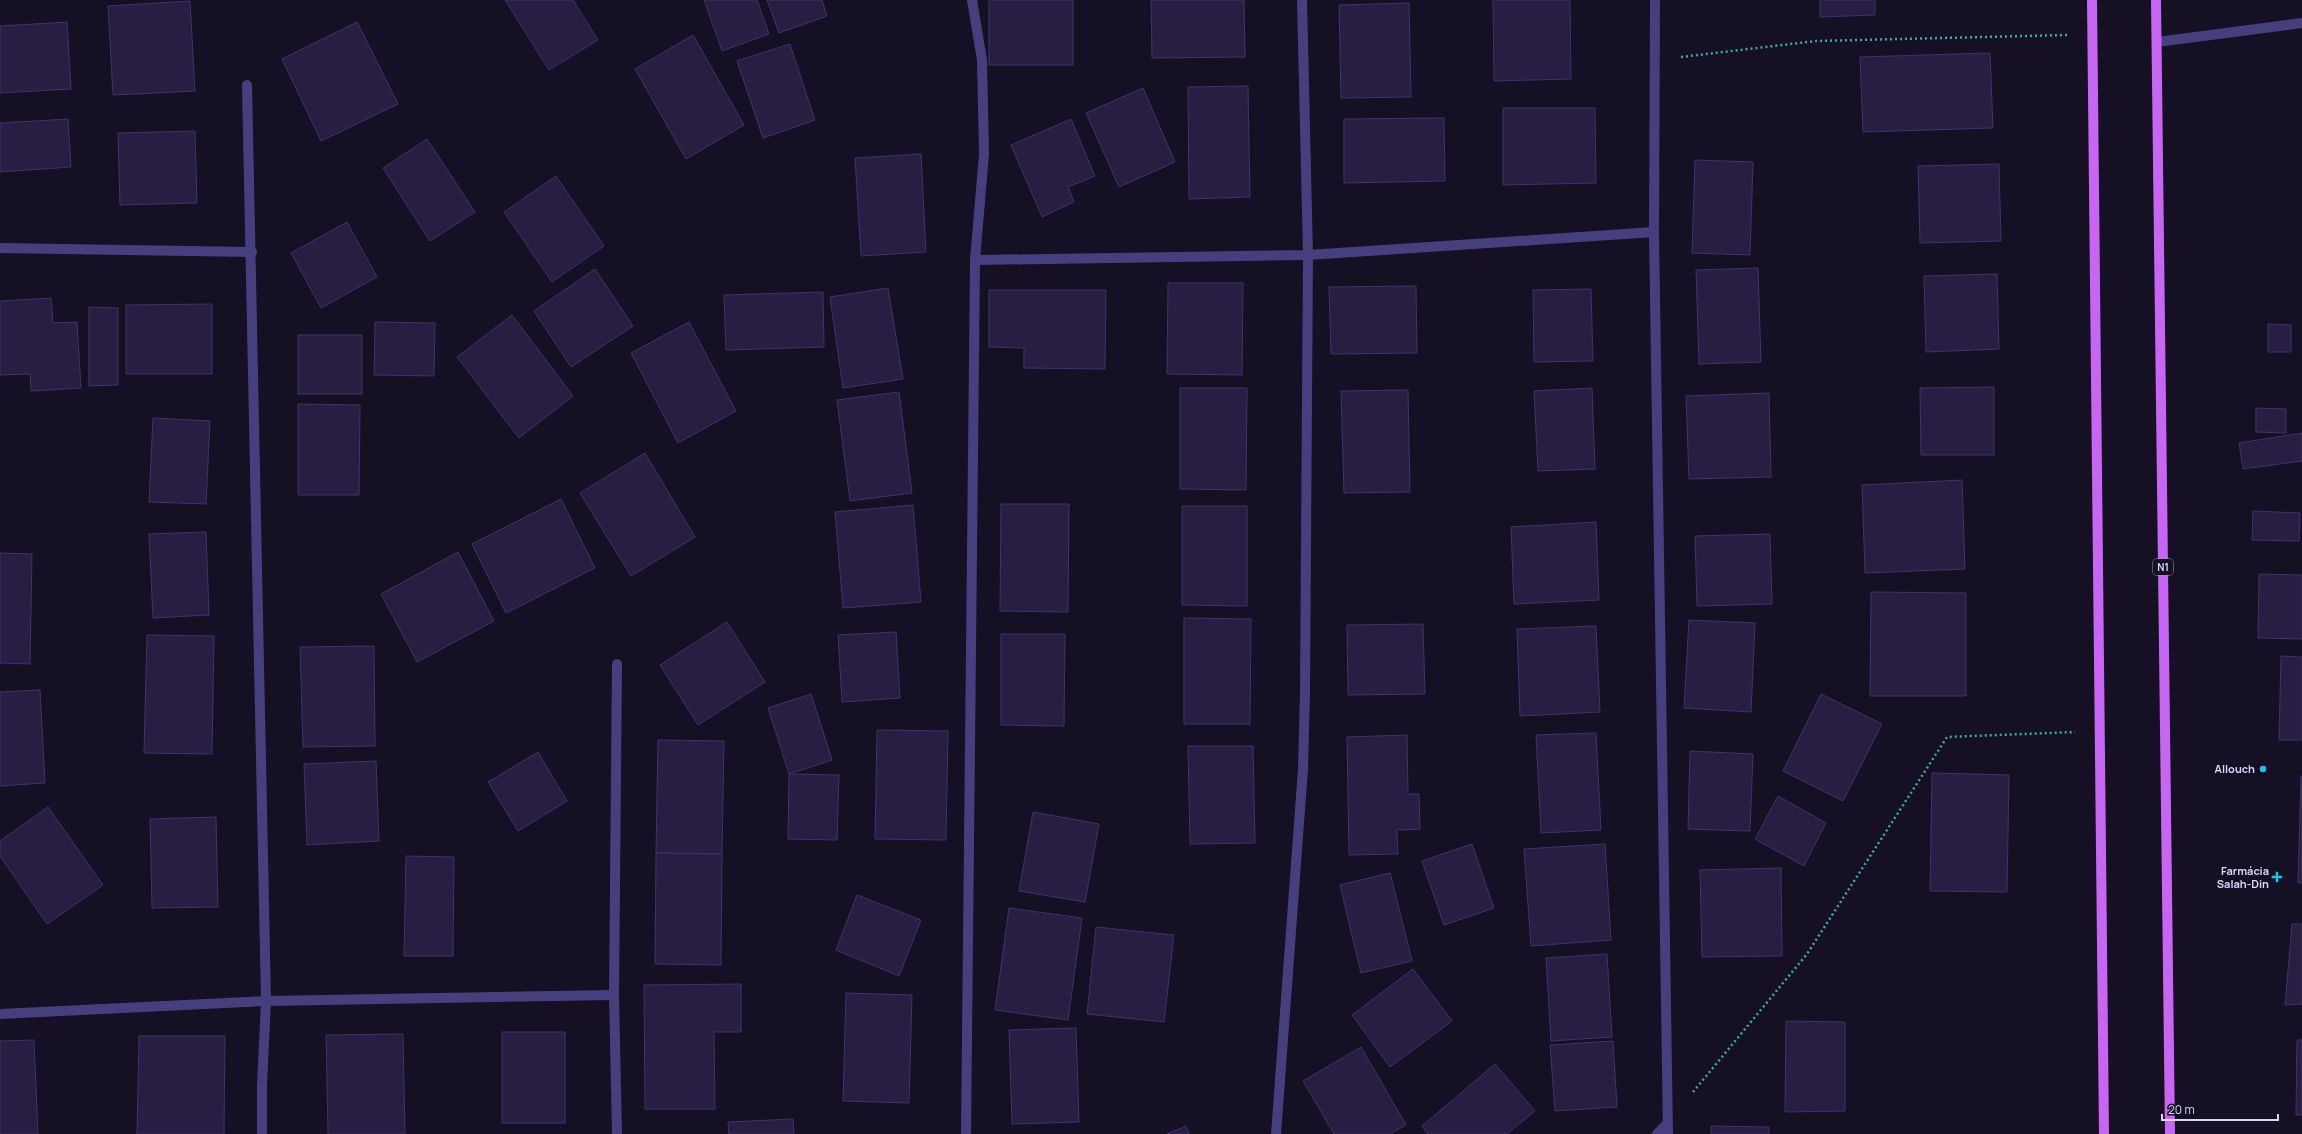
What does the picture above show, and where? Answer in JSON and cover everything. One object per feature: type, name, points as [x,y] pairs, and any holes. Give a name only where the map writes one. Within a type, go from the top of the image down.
[{"type":"main road","points":[[2092,0],[2104,1134]]},
{"type":"main road","name":"N1","points":[[2156,0],[2170,1134]]},
{"type":"street","points":[[966,1134],[974,260],[984,154],[982,60],[972,0]]},
{"type":"street","points":[[1276,1134],[1303,769],[1308,255],[1302,0]]},
{"type":"street","points":[[1654,0],[1654,232],[1668,1134]]},
{"type":"street","points":[[2157,42],[2302,23]]},
{"type":"street","points":[[247,85],[252,252],[266,1001],[262,1085],[262,1134]]},
{"type":"street","points":[[974,260],[1308,255],[1654,232]]},
{"type":"street","points":[[0,248],[252,252]]},
{"type":"street","points":[[617,1134],[614,995],[618,664]]},
{"type":"street","points":[[0,1014],[266,1001],[614,995]]},
{"type":"street","points":[[1657,1134],[1668,1124]]},
{"type":"path","points":[[1654,61],[1816,41],[2093,35]]},
{"type":"path","points":[[1668,1124],[1807,954],[1947,737],[2099,731]]},
{"type":"building","points":[[505,0],[573,0],[598,40],[549,70]]},
{"type":"building","points":[[704,0],[757,0],[769,34],[722,51]]},
{"type":"building","points":[[767,0],[822,0],[827,16],[779,33]]},
{"type":"building","points":[[989,0],[1073,0],[1073,65],[989,65]]},
{"type":"building","points":[[1151,0],[1244,0],[1245,57],[1152,58]]},
{"type":"building","points":[[1493,0],[1570,0],[1571,79],[1494,81]]},
{"type":"building","points":[[1820,0],[1875,0],[1875,15],[1820,17]]},
{"type":"building","points":[[190,1],[195,91],[113,95],[108,6]]},
{"type":"building","points":[[1409,3],[1411,97],[1341,98],[1339,5]]},
{"type":"building","points":[[67,22],[71,89],[0,93],[0,26]]},
{"type":"building","points":[[357,22],[398,104],[321,141],[282,59]]},
{"type":"building","points":[[693,35],[744,125],[686,159],[635,69]]},
{"type":"building","points":[[790,44],[815,120],[763,138],[737,61]]},
{"type":"building","points":[[1990,53],[1993,128],[1863,132],[1860,57]]},
{"type":"building","points":[[1248,86],[1250,197],[1189,199],[1188,87]]},
{"type":"building","points":[[1143,88],[1175,162],[1119,187],[1086,113]]},
{"type":"building","points":[[1503,108],[1595,108],[1596,183],[1503,185]]},
{"type":"building","points":[[1444,118],[1445,181],[1344,183],[1344,119]]},
{"type":"building","points":[[68,119],[71,167],[0,172],[0,123]]},
{"type":"building","points":[[1071,119],[1095,176],[1068,187],[1074,202],[1042,217],[1011,145]]},
{"type":"building","points":[[195,131],[197,203],[120,205],[118,133]]},
{"type":"building","points":[[427,139],[475,212],[430,241],[383,168]]},
{"type":"building","points":[[921,154],[926,252],[861,256],[855,158]]},
{"type":"building","points":[[1695,160],[1753,162],[1750,255],[1692,253]]},
{"type":"building","points":[[1999,164],[2001,241],[1920,243],[1918,166]]},
{"type":"building","points":[[556,176],[604,246],[552,282],[504,212]]},
{"type":"building","points":[[347,222],[377,277],[321,308],[291,253]]},
{"type":"building","points":[[1758,268],[1761,362],[1699,364],[1696,270]]},
{"type":"building","points":[[595,269],[633,326],[571,367],[534,311]]},
{"type":"building","points":[[1997,274],[1999,349],[1926,352],[1924,276]]},
{"type":"building","points":[[1168,283],[1243,283],[1242,375],[1167,374]]},
{"type":"building","points":[[1416,286],[1417,353],[1331,354],[1329,287]]},
{"type":"building","points":[[888,288],[903,379],[843,388],[830,297]]},
{"type":"building","points":[[1591,289],[1593,361],[1534,362],[1533,290]]},
{"type":"building","points":[[989,290],[1106,290],[1105,369],[1024,368],[1024,348],[989,347]]},
{"type":"building","points":[[823,292],[824,347],[726,350],[724,295]]},
{"type":"building","points":[[51,298],[53,323],[77,322],[81,388],[31,391],[30,374],[0,375],[0,301]]},
{"type":"building","points":[[212,304],[212,374],[126,374],[126,305]]},
{"type":"building","points":[[89,307],[118,308],[118,385],[89,386]]},
{"type":"building","points":[[512,315],[573,396],[519,438],[457,357]]},
{"type":"building","points":[[375,322],[435,323],[434,376],[374,375]]},
{"type":"building","points":[[689,322],[736,411],[678,443],[631,353]]},
{"type":"building","points":[[2268,324],[2291,325],[2291,352],[2268,352]]},
{"type":"building","points":[[298,335],[362,335],[362,394],[298,394]]},
{"type":"building","points":[[1994,387],[1994,455],[1921,455],[1920,388]]},
{"type":"building","points":[[1180,388],[1247,388],[1246,490],[1180,489]]},
{"type":"building","points":[[1592,388],[1595,469],[1538,471],[1534,391]]},
{"type":"building","points":[[1408,390],[1410,492],[1344,493],[1341,391]]},
{"type":"building","points":[[899,392],[912,493],[850,501],[837,400]]},
{"type":"building","points":[[1769,393],[1771,477],[1689,479],[1686,396]]},
{"type":"building","points":[[298,404],[360,405],[359,495],[298,495]]},
{"type":"building","points":[[2256,408],[2286,409],[2286,433],[2256,432]]},
{"type":"building","points":[[153,418],[210,421],[206,504],[149,502]]},
{"type":"building","points":[[2302,433],[2302,461],[2243,469],[2239,443]]},
{"type":"building","points":[[645,453],[695,537],[631,576],[580,493]]},
{"type":"building","points":[[1962,480],[1965,569],[1865,573],[1862,485]]},
{"type":"building","points":[[561,499],[595,568],[506,613],[472,544]]},
{"type":"building","points":[[1001,504],[1069,504],[1068,612],[1000,611]]},
{"type":"building","points":[[913,505],[921,602],[843,608],[835,512]]},
{"type":"building","points":[[1182,506],[1247,506],[1247,606],[1182,605]]},
{"type":"building","points":[[2253,511],[2300,513],[2299,541],[2252,540]]},
{"type":"building","points":[[1596,522],[1599,600],[1514,604],[1511,527]]},
{"type":"building","points":[[206,532],[209,615],[153,618],[149,534]]},
{"type":"building","points":[[1770,534],[1772,604],[1697,606],[1695,536]]},
{"type":"building","points":[[458,552],[494,621],[417,662],[381,594]]},
{"type":"building","points":[[0,553],[32,554],[30,664],[0,663]]},
{"type":"building","points":[[2259,574],[2302,575],[2302,639],[2258,638]]},
{"type":"building","points":[[1871,592],[1966,593],[1966,696],[1870,696]]},
{"type":"building","points":[[1184,618],[1251,619],[1250,724],[1184,724]]},
{"type":"building","points":[[1689,620],[1755,623],[1751,712],[1684,708]]},
{"type":"building","points":[[727,622],[765,682],[698,725],[660,665]]},
{"type":"building","points":[[1423,624],[1425,694],[1348,695],[1347,625]]},
{"type":"building","points":[[1596,626],[1600,712],[1520,716],[1517,629]]},
{"type":"building","points":[[896,632],[900,698],[842,702],[838,635]]},
{"type":"building","points":[[1001,634],[1065,634],[1064,726],[1001,725]]},
{"type":"building","points":[[147,635],[214,636],[212,754],[144,753]]},
{"type":"building","points":[[374,646],[375,746],[303,747],[300,647]]},
{"type":"building","points":[[2281,656],[2302,657],[2302,740],[2279,740]]},
{"type":"building","points":[[40,690],[45,783],[0,786],[0,692]]},
{"type":"building","points":[[811,694],[832,760],[789,774],[768,708]]},
{"type":"building","points":[[1821,694],[1882,724],[1843,801],[1783,771]]},
{"type":"building","points":[[877,730],[948,731],[946,840],[875,839]]},
{"type":"building","points":[[1596,733],[1601,830],[1541,833],[1536,735]]},
{"type":"building","points":[[1407,735],[1408,794],[1419,794],[1420,829],[1397,830],[1398,854],[1349,855],[1347,737]]},
{"type":"building","points":[[658,740],[724,741],[722,854],[656,853]]},
{"type":"building","points":[[1188,746],[1253,746],[1255,843],[1190,844]]},
{"type":"building","points":[[1690,751],[1753,754],[1750,831],[1688,829]]},
{"type":"building","points":[[538,752],[567,801],[518,831],[488,782]]},
{"type":"building","points":[[376,761],[379,841],[307,845],[304,764]]},
{"type":"building","points":[[1932,773],[2009,775],[2007,892],[1930,891]]},
{"type":"building","points":[[789,774],[839,775],[837,840],[788,839]]},
{"type":"building","points":[[2301,776],[2302,883],[2298,883]]},
{"type":"building","points":[[1778,796],[1826,823],[1804,866],[1755,839]]},
{"type":"building","points":[[48,807],[103,885],[47,924],[0,856],[0,841]]},
{"type":"building","points":[[1033,812],[1099,824],[1085,902],[1019,891]]},
{"type":"building","points":[[216,817],[218,907],[152,908],[150,819]]},
{"type":"building","points":[[1472,844],[1494,908],[1444,925],[1422,861]]},
{"type":"building","points":[[1605,844],[1611,940],[1531,946],[1524,849]]},
{"type":"building","points":[[656,853],[722,854],[721,965],[655,964]]},
{"type":"building","points":[[406,856],[454,857],[453,956],[404,956]]},
{"type":"building","points":[[1781,868],[1782,956],[1702,957],[1700,870]]},
{"type":"building","points":[[1390,873],[1412,961],[1361,973],[1340,885]]},
{"type":"building","points":[[857,895],[921,920],[899,976],[836,950]]},
{"type":"building","points":[[1009,908],[1082,918],[1068,1020],[995,1010]]},
{"type":"building","points":[[2292,924],[2302,924],[2302,1004],[2285,1005]]},
{"type":"building","points":[[1096,927],[1174,935],[1164,1022],[1087,1014]]},
{"type":"building","points":[[1607,954],[1612,1037],[1551,1041],[1546,958]]},
{"type":"building","points":[[1413,969],[1452,1021],[1390,1067],[1352,1015]]},
{"type":"building","points":[[741,984],[741,1032],[714,1032],[715,1109],[645,1109],[644,985]]},
{"type":"building","points":[[846,993],[912,995],[909,1103],[843,1101]]},
{"type":"building","points":[[1786,1021],[1845,1022],[1845,1111],[1785,1112]]},
{"type":"building","points":[[1076,1028],[1079,1122],[1012,1124],[1009,1030]]},
{"type":"building","points":[[502,1032],[565,1032],[565,1123],[502,1123]]},
{"type":"building","points":[[403,1034],[405,1134],[328,1134],[326,1035]]},
{"type":"building","points":[[139,1036],[225,1036],[224,1134],[137,1134]]},
{"type":"building","points":[[34,1040],[38,1134],[0,1134],[0,1041]]},
{"type":"building","points":[[2297,1040],[2302,1040],[2302,1115],[2296,1115]]},
{"type":"building","points":[[1613,1041],[1617,1107],[1555,1111],[1550,1045]]},
{"type":"building","points":[[1361,1047],[1406,1125],[1390,1134],[1334,1134],[1303,1081]]},
{"type":"building","points":[[1495,1064],[1535,1111],[1507,1134],[1428,1134],[1422,1126]]},
{"type":"building","points":[[793,1119],[794,1134],[729,1134],[728,1122]]},
{"type":"building","points":[[1186,1126],[1189,1134],[1167,1134]]},
{"type":"building","points":[[1711,1126],[1769,1127],[1769,1134],[1711,1134]]},
{"type":"place","name":"Allouch","points":[[2263,769]]},
{"type":"place","name":"Farmácia Salah-Din","points":[[2277,877]]}]
